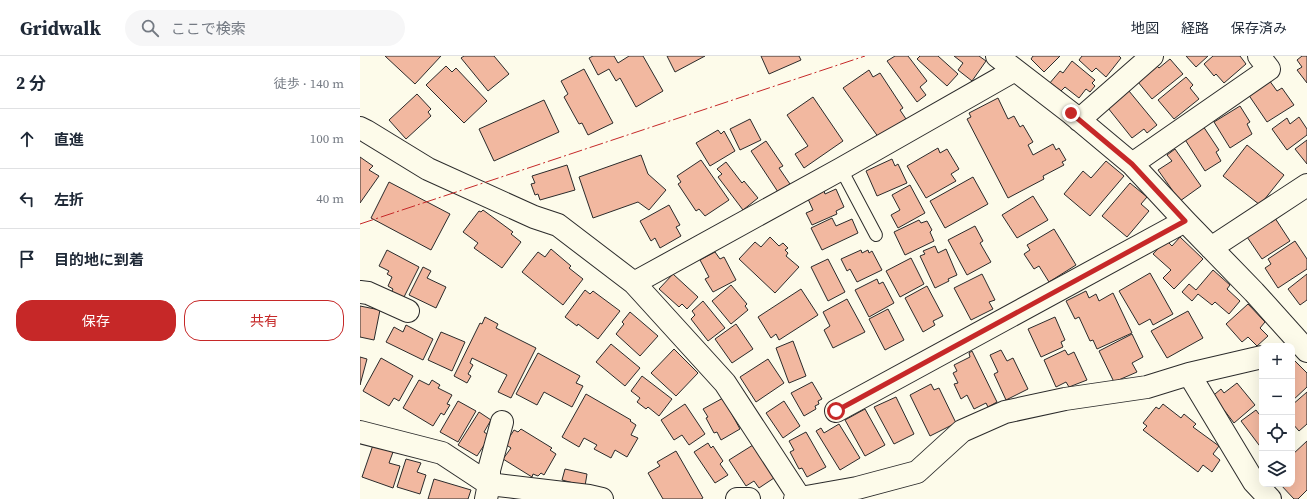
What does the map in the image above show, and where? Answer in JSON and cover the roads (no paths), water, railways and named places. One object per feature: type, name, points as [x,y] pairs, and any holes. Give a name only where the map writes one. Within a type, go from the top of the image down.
[{"type":"street","points":[[997,56],[1132,164],[1254,292],[1300,349]]},
{"type":"street","points":[[1078,120],[1152,56]]},
{"type":"street","points":[[1132,164],[1270,69],[1259,56]]},
{"type":"street","points":[[634,283],[841,169],[1015,70]]},
{"type":"street","points":[[360,128],[428,169],[534,217],[558,225],[634,283],[725,383],[797,498],[857,488],[917,472],[962,431],[1005,412],[1066,399],[1147,387],[1189,374],[1259,358]]},
{"type":"street","points":[[1211,248],[1307,185]]},
{"type":"street","points":[[836,411],[1185,221]]},
{"type":"street","points":[[360,292],[368,293],[408,312]]},
{"type":"street","points":[[1189,374],[1254,482],[1270,499]]},
{"type":"street","points":[[487,491],[489,470],[502,422]]},
{"type":"street","points":[[360,432],[442,452],[487,491],[588,496],[602,499]]},
{"type":"street","points":[[737,499],[749,499]]},
{"type":"lane","points":[[841,169],[876,235]]}]
